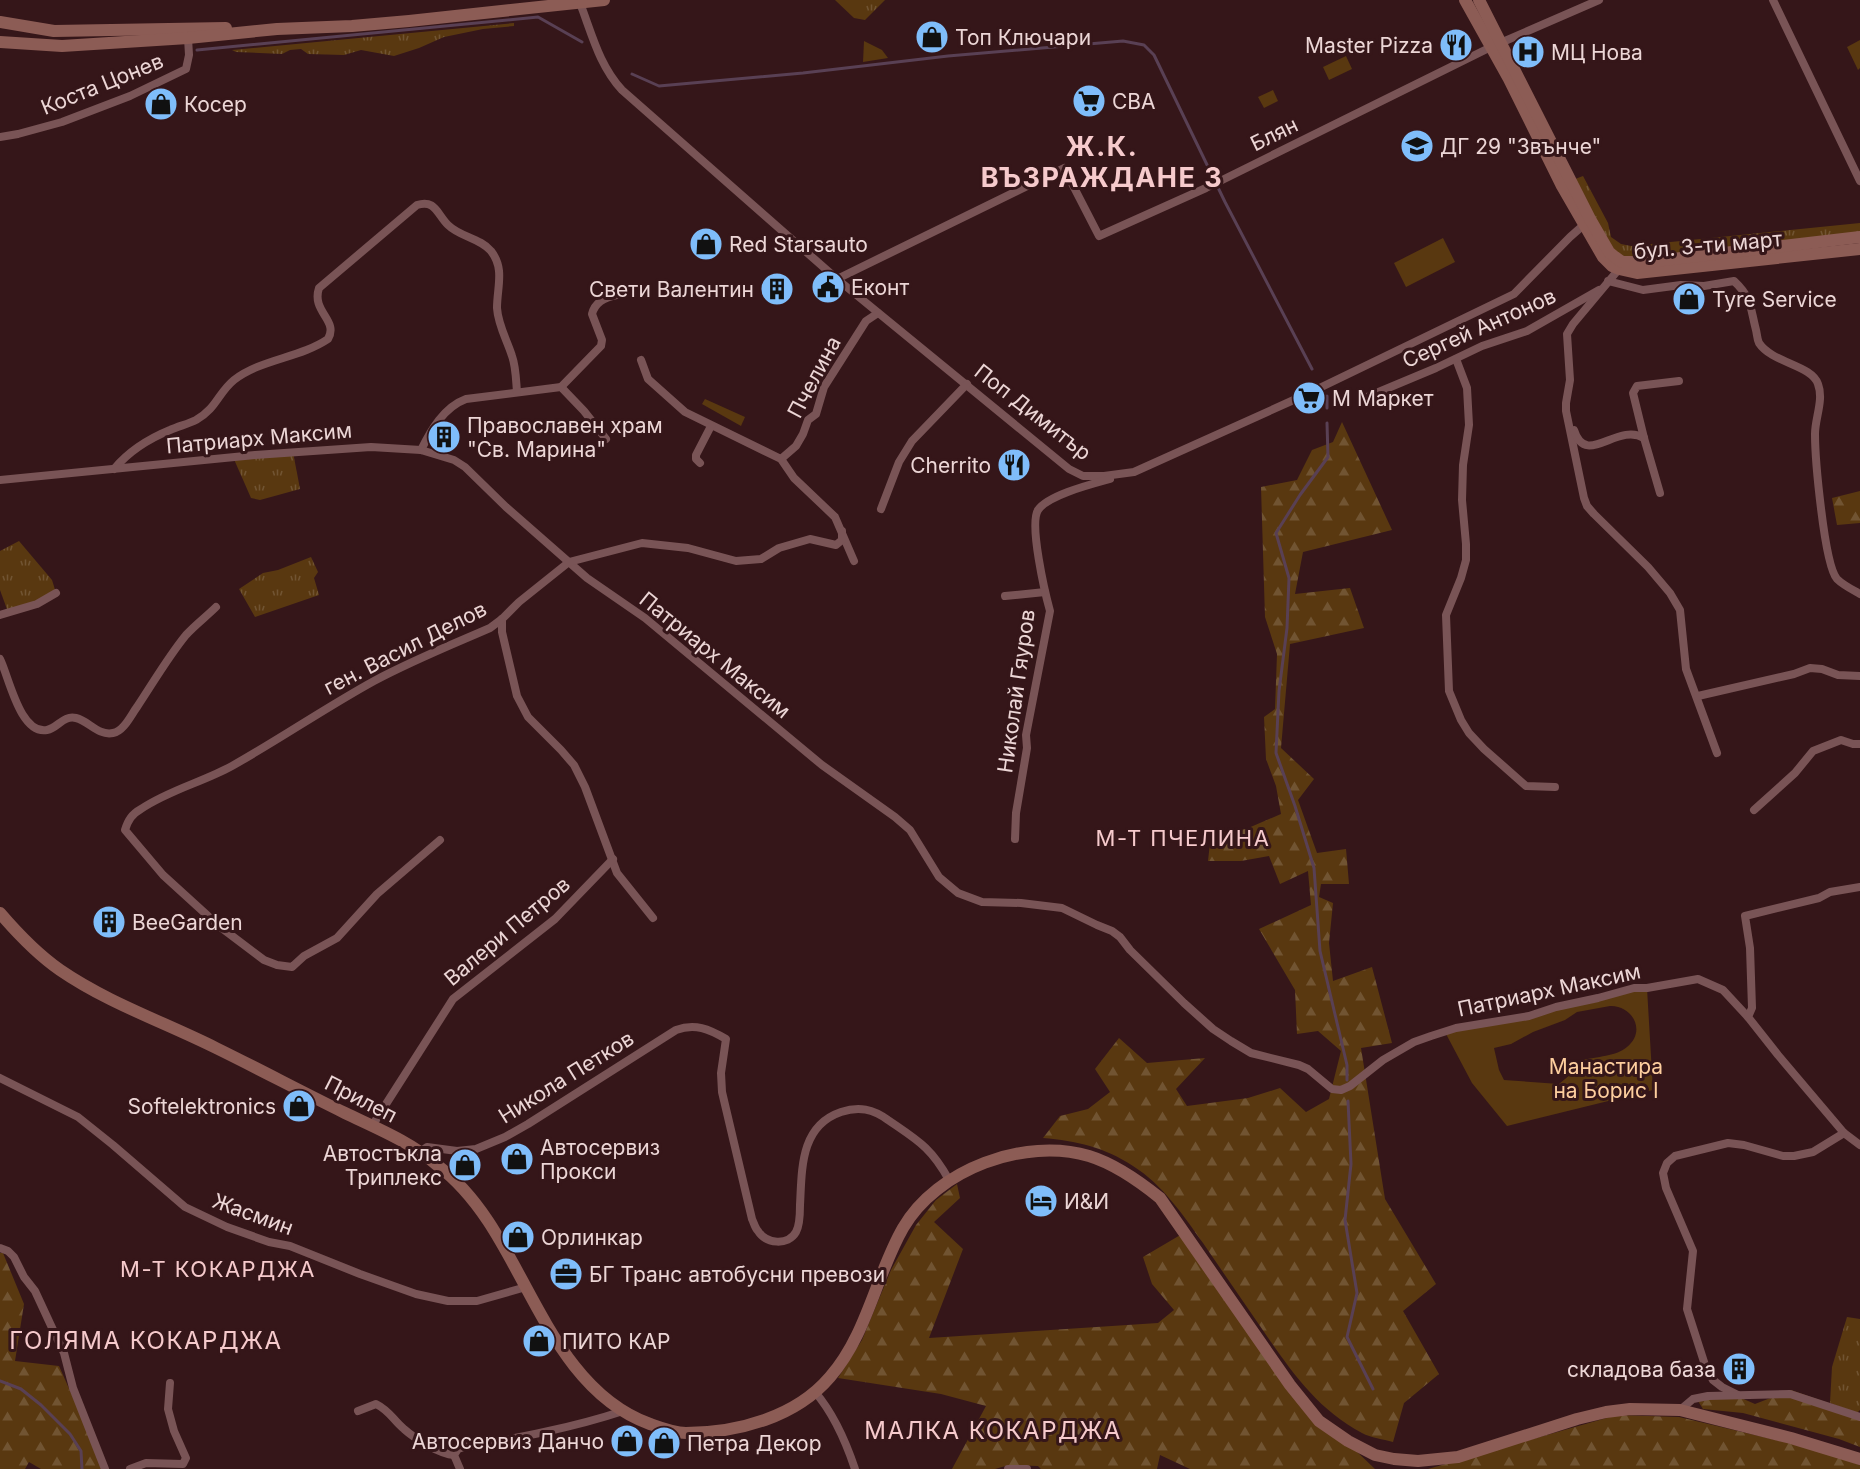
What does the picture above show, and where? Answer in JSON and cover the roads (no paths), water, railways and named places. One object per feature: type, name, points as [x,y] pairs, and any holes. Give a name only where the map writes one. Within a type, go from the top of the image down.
[{"type":"street","points":[[0,42],[62,46],[189,42],[264,30],[375,24],[604,0]]},
{"type":"street","name":"бул. 3-ти март","points":[[1465,0],[1496,45]]},
{"type":"street","name":"бул. 3-ти март","points":[[1479,0],[1496,45],[1587,222],[1621,266],[1638,273],[1860,249]]},
{"type":"street","name":"Блян","points":[[837,279],[1064,168],[1099,236],[1210,186],[1496,45],[1599,0]]},
{"type":"street","points":[[1773,0],[1860,181]]},
{"type":"street","name":"Поп Димитър","points":[[580,3],[601,61],[610,77],[622,90],[837,279],[1069,469],[1083,476],[1134,472],[1307,394],[1514,294],[1587,222]]},
{"type":"street","points":[[0,22],[54,31],[210,27],[264,30]]},
{"type":"street","name":"Коста Цонев","points":[[0,137],[62,122],[130,96],[186,69],[189,42]]},
{"type":"street","points":[[114,470],[135,448],[204,415],[214,407],[225,389],[235,380],[328,339],[331,333],[330,326],[318,305],[316,296],[319,288],[417,205],[425,202],[432,204],[456,232],[489,248],[495,256],[500,273],[497,308],[500,324],[513,359],[517,393]]},
{"type":"street","name":"бул. 3-ти март","points":[[1621,266],[1860,237]]},
{"type":"street","points":[[1621,266],[1573,324],[1568,334],[1570,380],[1566,411],[1573,452],[1587,506],[1648,567],[1670,593],[1680,610],[1686,669],[1698,696],[1717,753]]},
{"type":"street","points":[[1608,281],[1643,290],[1681,285],[1704,286],[1734,281],[1749,298],[1758,342],[1779,360],[1809,374],[1818,381],[1820,392],[1815,430],[1815,453],[1828,552],[1836,578],[1860,594]]},
{"type":"street","name":"Сергей Антонов","points":[[1369,396],[1482,346],[1527,331],[1602,289]]},
{"type":"street","points":[[421,450],[444,414],[456,402],[561,387],[601,346],[602,340],[593,320],[593,308],[604,299],[617,295]]},
{"type":"street","name":"Пчелина","points":[[781,459],[794,450],[808,420],[816,414],[824,387],[866,321],[878,313]]},
{"type":"street","points":[[1456,359],[1467,388],[1469,425],[1462,500],[1466,560],[1446,615],[1449,691],[1461,720],[1485,749],[1526,786],[1555,787]]},
{"type":"street","points":[[641,360],[648,379],[685,412],[781,459],[794,478],[836,518],[854,561]]},
{"type":"street","points":[[1660,493],[1633,393],[1637,386],[1679,381]]},
{"type":"street","points":[[881,509],[899,462],[912,441],[967,384]]},
{"type":"street","points":[[561,387],[606,439]]},
{"type":"street","points":[[1569,422],[1575,430],[1577,440],[1586,445],[1593,446],[1631,433],[1644,438]]},
{"type":"street","points":[[700,463],[696,459],[697,452],[711,426]]},
{"type":"street","name":"Патриарх Максим","points":[[0,480],[255,455],[371,447],[421,450],[454,460],[465,467],[506,507],[603,591],[645,618],[822,765],[895,817],[910,830],[939,877],[958,893],[982,902],[1021,903],[1062,908],[1112,931],[1213,1029],[1251,1053],[1299,1065],[1332,1089],[1341,1090],[1356,1082],[1383,1060],[1414,1042],[1456,1028],[1529,1016],[1556,1006],[1634,988],[1647,988],[1698,978],[1723,990],[1844,1133],[1860,1145]]},
{"type":"street","name":"Николай Гяуров","points":[[1015,839],[1016,813],[1027,748],[1026,735],[1050,611],[1034,520],[1038,510],[1045,503],[1075,489],[1134,472]]},
{"type":"street","name":"ген. Васил Делов","points":[[440,840],[377,894],[337,938],[304,956],[292,967],[264,960],[219,926],[163,875],[125,830],[128,821],[141,808],[222,771],[266,747],[375,680],[490,628],[569,562],[642,543],[688,548],[736,561],[761,559],[779,548],[810,539],[836,545],[842,540],[842,531]]},
{"type":"street","points":[[1005,596],[1045,592]]},
{"type":"street","points":[[0,615],[37,604],[56,593]]},
{"type":"street","points":[[0,659],[14,697],[34,729],[51,729],[69,717],[77,718],[105,734],[114,733],[120,730],[187,634],[216,607]]},
{"type":"street","points":[[502,619],[502,632],[517,696],[528,717],[574,765],[585,787],[617,873],[653,918]]},
{"type":"street","points":[[1698,696],[1794,674],[1810,668],[1822,669],[1838,675],[1860,676]]},
{"type":"street","points":[[1754,810],[1795,772],[1813,751],[1841,740],[1860,744]]},
{"type":"street","name":"Валери Петров","points":[[372,1126],[453,999],[555,919],[613,859]]},
{"type":"street","points":[[1748,1017],[1752,1008],[1750,948],[1746,916],[1819,898],[1830,892],[1860,887]]},
{"type":"street","name":"Прилеп","points":[[0,913],[28,944],[60,970],[92,989],[217,1048],[372,1126],[420,1152],[448,1173],[479,1207],[574,1366],[596,1391],[623,1411],[643,1421],[682,1433],[742,1427],[769,1419],[796,1406],[816,1392],[834,1372],[853,1344],[905,1225],[927,1198],[949,1180],[996,1159],[1029,1151],[1060,1150],[1091,1157],[1124,1172],[1160,1198],[1290,1385],[1319,1421],[1348,1442],[1396,1464],[1458,1457],[1606,1412],[1630,1409],[1680,1410],[1791,1438],[1860,1459]]},
{"type":"street","name":"Никола Петков","points":[[420,1152],[427,1147],[457,1152],[476,1149],[505,1137],[688,1025],[726,1039],[721,1073],[722,1092],[752,1219],[758,1232],[766,1239],[777,1242],[787,1240],[796,1231],[800,1215],[802,1164],[809,1140],[830,1116],[840,1112],[854,1108],[875,1111],[922,1143],[941,1164],[949,1180]]},
{"type":"street","name":"Жасмин","points":[[0,1078],[78,1118],[185,1207],[227,1227],[269,1242],[290,1246],[416,1294],[448,1301],[477,1301],[526,1287]]},
{"type":"street","points":[[1738,1395],[1713,1380],[1705,1365],[1687,1309],[1693,1251],[1666,1188],[1663,1173],[1667,1163],[1675,1156],[1728,1143],[1783,1156],[1794,1156],[1813,1152],[1844,1133]]},
{"type":"street","points":[[0,1248],[8,1251],[14,1257],[24,1277],[35,1291],[64,1353],[73,1388],[105,1469]]},
{"type":"street","points":[[130,1469],[146,1463],[183,1464],[186,1458],[174,1431],[168,1409],[170,1383]]},
{"type":"street","points":[[816,1392],[827,1406],[849,1451],[855,1469]]},
{"type":"street","points":[[1680,1410],[1693,1399],[1708,1396],[1790,1394],[1860,1417]]},
{"type":"street","points":[[358,1411],[376,1404],[384,1408],[404,1430],[445,1454],[454,1455]]},
{"type":"street","points":[[454,1455],[458,1449],[464,1447],[546,1431],[623,1411]]},
{"type":"street","points":[[454,1455],[460,1469]]},
{"type":"street","points":[[1008,1469],[1027,1469]]},
{"type":"waterway","points":[[197,50],[538,17],[582,42]]},
{"type":"waterway","points":[[632,74],[659,86],[803,73],[948,56],[1123,41],[1144,45],[1154,55],[1225,202],[1312,369]]},
{"type":"waterway","points":[[1327,396],[1327,408]]},
{"type":"waterway","points":[[1327,423],[1328,457],[1276,533],[1289,578],[1276,753],[1314,868],[1320,951],[1347,1065],[1347,1080]]},
{"type":"waterway","points":[[1348,1101],[1351,1164],[1345,1220],[1357,1293],[1347,1337],[1373,1389]]},
{"type":"waterway","points":[[0,1381],[21,1389],[70,1434],[81,1451],[82,1469]]},
{"type":"place","name":"Топ Ключари","points":[[932,37]]},
{"type":"place","name":"Master Pizza","points":[[1456,45]]},
{"type":"place","name":"МЦ Нова","points":[[1528,52]]},
{"type":"place","name":"CBA","points":[[1089,101]]},
{"type":"place","name":"Косер","points":[[161,104]]},
{"type":"place","name":"ДГ 29 \"Звънче\"","points":[[1417,146]]},
{"type":"place","name":"Red Starsauto","points":[[706,244]]},
{"type":"place","name":"Еконт","points":[[828,287]]},
{"type":"place","name":"Свети Валентин","points":[[777,289]]},
{"type":"place","name":"Tyre Service","points":[[1689,299]]},
{"type":"place","name":"М Маркет","points":[[1309,398]]},
{"type":"place","name":"Православен храм \"Св. Марина\"","points":[[444,437]]},
{"type":"place","name":"Cherrito","points":[[1014,465]]},
{"type":"place","name":"BeeGarden","points":[[109,922]]},
{"type":"place","name":"Softelektronics","points":[[299,1106]]},
{"type":"place","name":"Автосервиз Прокси","points":[[517,1159]]},
{"type":"place","name":"Автостъкла Триплекс","points":[[465,1165]]},
{"type":"place","name":"И&И","points":[[1041,1201]]},
{"type":"place","name":"Орлинкар","points":[[518,1237]]},
{"type":"place","name":"БГ Транс автобусни превози","points":[[566,1274]]},
{"type":"place","name":"ПИТО КАР","points":[[539,1341]]},
{"type":"place","name":"складова база","points":[[1739,1369]]},
{"type":"place","name":"Автосервиз Данчо","points":[[627,1441]]},
{"type":"place","name":"Петра Декор","points":[[664,1443]]},
{"type":"district","name":"Ж.К. ВЪЗРАЖДАНЕ 3","points":[[1102,162]]},
{"type":"district","name":"М-Т ПЧЕЛИНА","points":[[1183,838]]},
{"type":"district","name":"М-Т КОКАРДЖА","points":[[218,1269]]},
{"type":"district","name":"ГОЛЯМА КОКАРДЖА","points":[[146,1340]]},
{"type":"district","name":"МАЛКА КОКАРДЖА","points":[[993,1430]]},
{"type":"park label","name":"Манастира на Борис І","points":[[1606,1078]]}]
